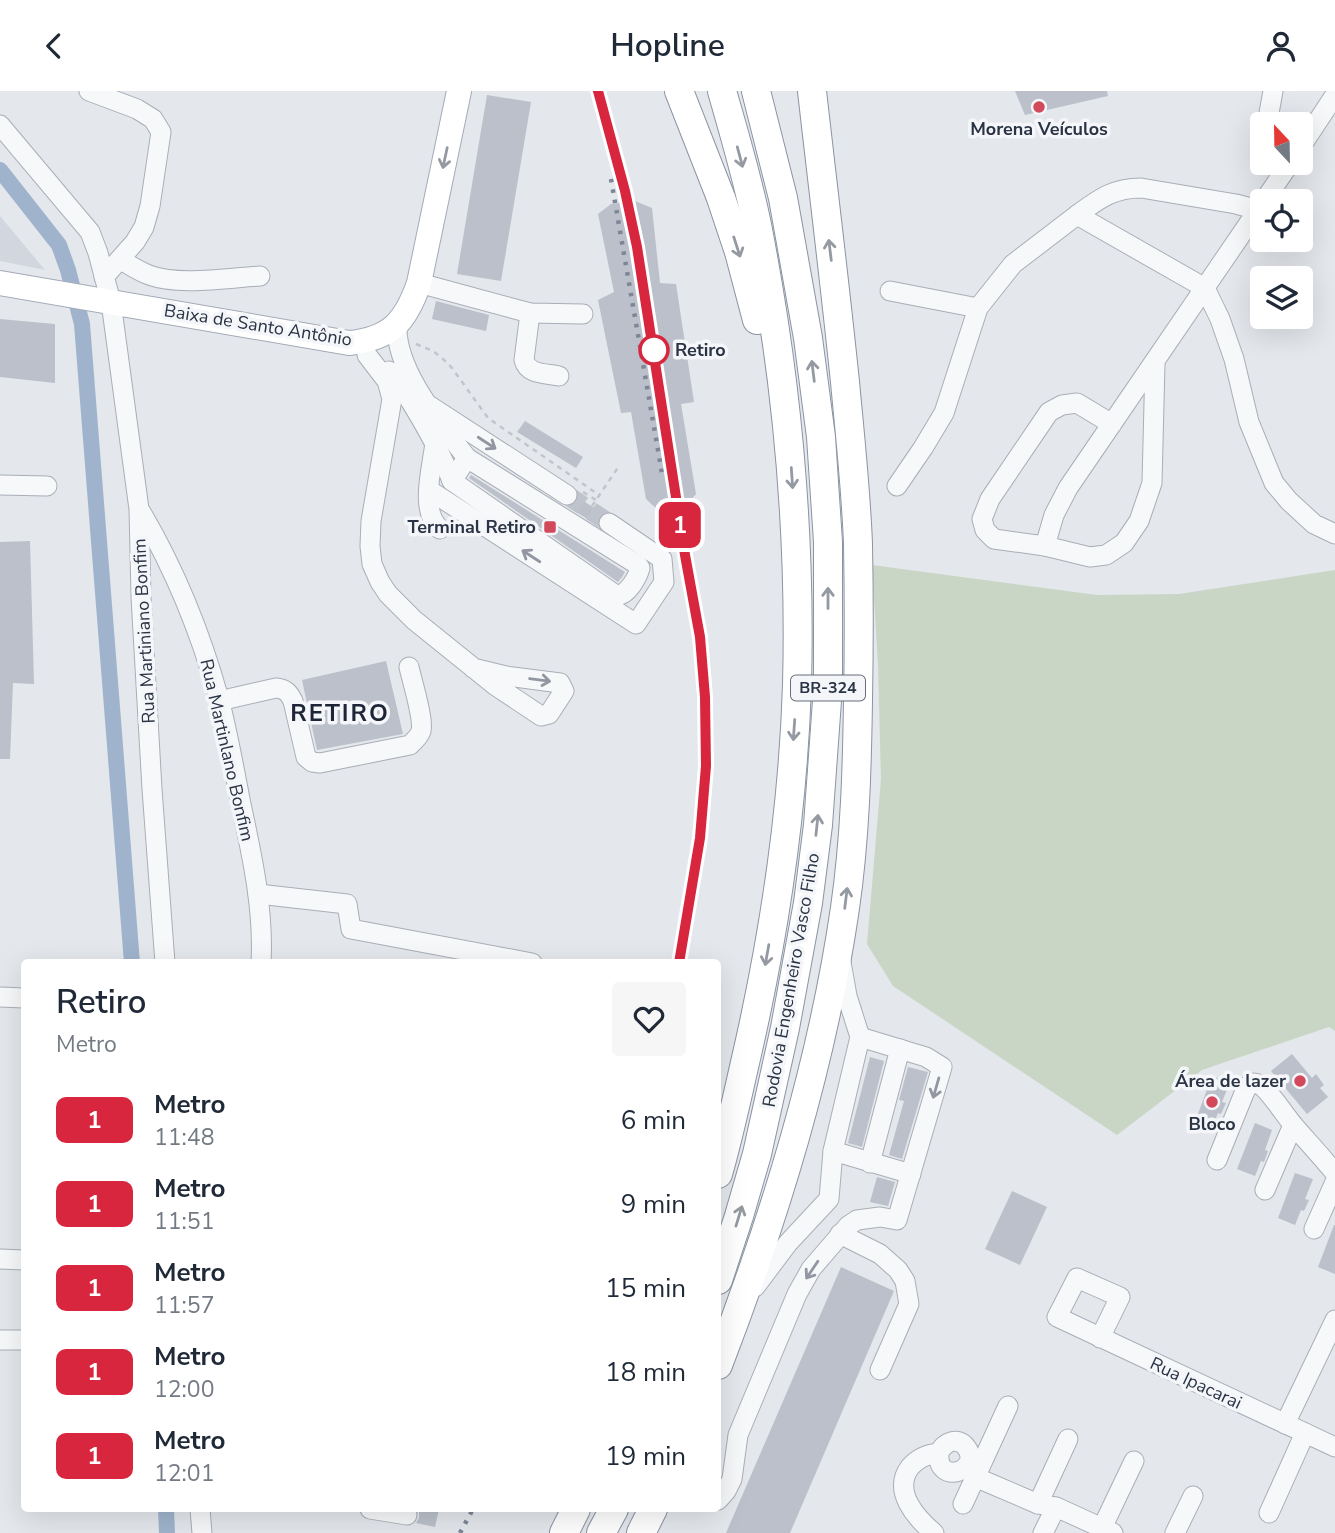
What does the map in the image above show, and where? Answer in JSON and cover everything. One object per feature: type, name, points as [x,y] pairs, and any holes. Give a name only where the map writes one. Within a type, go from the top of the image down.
[{"type":"highway","points":[[679,91],[739,252],[789,441]]},
{"type":"highway","name":"Rodovia Engenheiro Vasco Filho","points":[[721,1163],[754,1024],[773,923],[786,824],[797,686],[796,546],[789,441],[777,339],[758,227],[722,91]]},
{"type":"highway","name":"Rodovia Engenheiro Vasco Filho","points":[[721,1271],[768,1108],[808,903],[818,825],[828,687],[828,542],[821,437],[808,338],[783,198],[755,91]]},
{"type":"highway","points":[[721,1357],[773,1207],[818,1055],[845,906],[854,828],[858,541],[838,318],[812,91]]},
{"type":"highway","points":[[800,1120],[809,992],[808,903]]},
{"type":"highway","points":[[564,1533],[574,1512]]},
{"type":"highway","points":[[601,1533],[612,1512]]},
{"type":"highway","points":[[641,1533],[652,1512]]},
{"type":"main road","points":[[397,331],[419,283],[459,91]]},
{"type":"main road","name":"Baixa de Santo Antônio","points":[[0,283],[358,349],[376,337],[397,331]]},
{"type":"street","points":[[89,91],[136,109],[153,119],[161,132],[150,207],[144,227],[135,242],[104,277]]},
{"type":"street","points":[[1269,112],[1273,91]]},
{"type":"street","points":[[1313,128],[1335,95]]},
{"type":"street","name":"Rua Martiniano Bonfim","points":[[0,125],[90,232],[104,277],[101,300],[139,509],[152,789],[165,959]]},
{"type":"street","points":[[897,486],[944,413],[978,308],[1013,264],[1077,215],[1115,191],[1142,188],[1250,205]]},
{"type":"street","points":[[1077,215],[1205,288],[1220,319],[1234,359],[1249,422],[1274,483],[1314,524],[1335,534]]},
{"type":"street","points":[[1045,546],[1054,515],[1068,488],[1250,221]]},
{"type":"street","points":[[120,259],[151,276],[173,279],[260,276]]},
{"type":"street","points":[[419,283],[530,313],[583,314]]},
{"type":"street","points":[[890,291],[978,308]]},
{"type":"street","points":[[530,313],[524,360],[526,367],[559,376]]},
{"type":"street","points":[[358,349],[393,374],[420,404],[467,458],[638,565],[639,574],[624,593],[613,593],[452,481],[435,443],[420,404],[417,389],[402,355],[397,331]]},
{"type":"street","points":[[358,349],[387,381],[392,399],[371,521],[372,564],[384,588],[401,608],[473,668]]},
{"type":"street","points":[[1112,424],[1077,403],[1062,405],[1049,412],[990,499],[982,519],[985,530],[994,539],[1045,546],[1090,558],[1106,555],[1124,543],[1139,521],[1152,483],[1155,362]]},
{"type":"street","points":[[391,408],[401,396],[420,404],[567,495]]},
{"type":"street","points":[[435,443],[437,496],[636,624],[664,582],[662,559],[609,523]]},
{"type":"street","points":[[452,481],[467,458]]},
{"type":"street","points":[[0,485],[47,486]]},
{"type":"street","name":"Rua Martinlano Bonfim","points":[[139,509],[178,586],[206,657],[219,701],[253,861],[262,926],[261,959]]},
{"type":"street","points":[[219,701],[283,688],[293,701],[306,757],[312,762],[320,763],[410,745],[416,739],[421,731],[421,721],[409,667]]},
{"type":"street","points":[[258,894],[348,904],[351,929],[511,959]]},
{"type":"street","points":[[738,1311],[768,1268],[829,1199],[833,1151],[860,1037],[847,996],[838,948]]},
{"type":"street","points":[[0,997],[21,998]]},
{"type":"street","points":[[721,1497],[732,1479],[738,1435],[797,1294],[811,1269],[857,1220],[880,1217],[897,1220],[911,1174],[942,1067],[926,1057],[860,1037]]},
{"type":"street","points":[[870,1163],[900,1049]]},
{"type":"street","points":[[1217,1160],[1245,1091],[1253,1083],[1265,1089],[1335,1173]]},
{"type":"street","points":[[1265,1190],[1293,1125]]},
{"type":"street","points":[[833,1151],[911,1174]]},
{"type":"street","points":[[1314,1229],[1335,1182]]},
{"type":"street","points":[[829,1199],[857,1220]]},
{"type":"street","points":[[841,1234],[880,1254],[905,1281],[909,1304],[880,1370]]},
{"type":"street","points":[[0,1259],[21,1260]]},
{"type":"street","name":"Rua Ipacarai","points":[[1100,1338],[1120,1297],[1077,1278],[1057,1317],[1100,1338],[1335,1447]]},
{"type":"street","points":[[1285,1424],[1335,1320]]},
{"type":"street","points":[[0,1340],[21,1340]]},
{"type":"street","points":[[963,1504],[1008,1406]]},
{"type":"street","points":[[1269,1513],[1305,1433]]},
{"type":"street","points":[[1043,1533],[1047,1505],[1068,1439]]},
{"type":"street","points":[[934,1533],[920,1522],[912,1510],[904,1486],[905,1476],[911,1466],[929,1454],[939,1453]]},
{"type":"street","points":[[975,1477],[1107,1530],[1134,1461]]},
{"type":"street","points":[[1175,1533],[1193,1496]]},
{"type":"street","points":[[200,1512],[202,1533]]},
{"type":"street","points":[[388,1512],[407,1515]]},
{"type":"path","points":[[397,331],[442,358],[488,418],[599,495]]},
{"type":"path","points":[[592,506],[619,465]]},
{"type":"shaded area","points":[[0,216],[45,270],[0,261]]},
{"type":"green space","points":[[872,565],[1097,595],[1179,594],[1335,570],[1335,1031],[1329,1027],[1202,1070],[1117,1135],[893,986],[867,944],[881,779]]},
{"type":"building","name":"Morena Veículos","points":[[1015,91],[1107,91],[1108,96],[1025,115]]},
{"type":"building","points":[[487,95],[531,102],[501,281],[457,274]]},
{"type":"building","name":"Retiro","points":[[635,201],[652,208],[660,283],[676,284],[694,402],[681,404],[696,494],[684,508],[660,512],[646,499],[631,412],[621,413],[598,300],[614,292],[598,214],[611,204]]},
{"type":"building","points":[[436,301],[489,315],[486,331],[432,319]]},
{"type":"building","points":[[0,319],[55,324],[55,383],[0,377]]},
{"type":"building","points":[[525,421],[583,457],[576,468],[517,432]]},
{"type":"building","points":[[471,475],[625,572],[622,577],[618,582],[469,478]]},
{"type":"building","points":[[579,498],[602,513],[597,525],[568,507],[573,506]]},
{"type":"building","points":[[30,541],[34,684],[13,683],[10,759],[0,759],[0,542]]},
{"type":"building","points":[[386,661],[403,734],[317,750],[302,680]]},
{"type":"building","name":"Área de lazer","points":[[1292,1054],[1312,1078],[1316,1074],[1324,1085],[1320,1088],[1328,1097],[1307,1114],[1271,1071]]},
{"type":"building","points":[[870,1057],[884,1061],[862,1147],[848,1143]]},
{"type":"building","points":[[908,1067],[928,1072],[902,1159],[889,1155],[904,1101],[899,1100]]},
{"type":"building","name":"Bloco","points":[[1212,1076],[1230,1082],[1222,1102],[1226,1103],[1212,1128],[1195,1122]]},
{"type":"building","name":"Bloco","points":[[1255,1123],[1272,1130],[1264,1162],[1261,1161],[1255,1176],[1237,1169]]},
{"type":"building","points":[[1295,1173],[1313,1179],[1305,1199],[1309,1200],[1295,1225],[1278,1218]]},
{"type":"building","points":[[877,1177],[895,1182],[888,1206],[870,1202]]},
{"type":"building","points":[[1012,1191],[1047,1207],[1020,1265],[985,1249]]},
{"type":"building","points":[[1335,1225],[1335,1274],[1318,1267]]},
{"type":"building","points":[[841,1267],[894,1291],[790,1533],[726,1533]]},
{"type":"building","points":[[419,1512],[438,1512],[435,1527],[416,1523]]},
{"type":"waterway","points":[[0,170],[59,245],[82,324],[132,959]]},
{"type":"waterway","points":[[166,1512],[167,1533]]},
{"type":"tunnel","points":[[567,495],[609,523]]},
{"type":"railway","points":[[598,91],[637,247],[700,637],[705,697],[706,766],[700,838],[679,959]]},
{"type":"railway","points":[[611,179],[663,479]]},
{"type":"railway","points":[[460,1533],[471,1512]]},
{"type":"metro line","name":"1","points":[[598,91],[637,247],[700,637],[705,697],[706,766],[700,838],[680,959]]},
{"type":"place","name":"Morena Veículos","points":[[1039,107]]},
{"type":"place","name":"Retiro","points":[[654,350]]},
{"type":"place","name":"Terminal Retiro","points":[[550,527]]},
{"type":"place","name":"Área de lazer","points":[[1300,1081]]},
{"type":"place","name":"Bloco","points":[[1212,1102]]},
{"type":"district","name":"RETIRO","points":[[340,713]]}]
